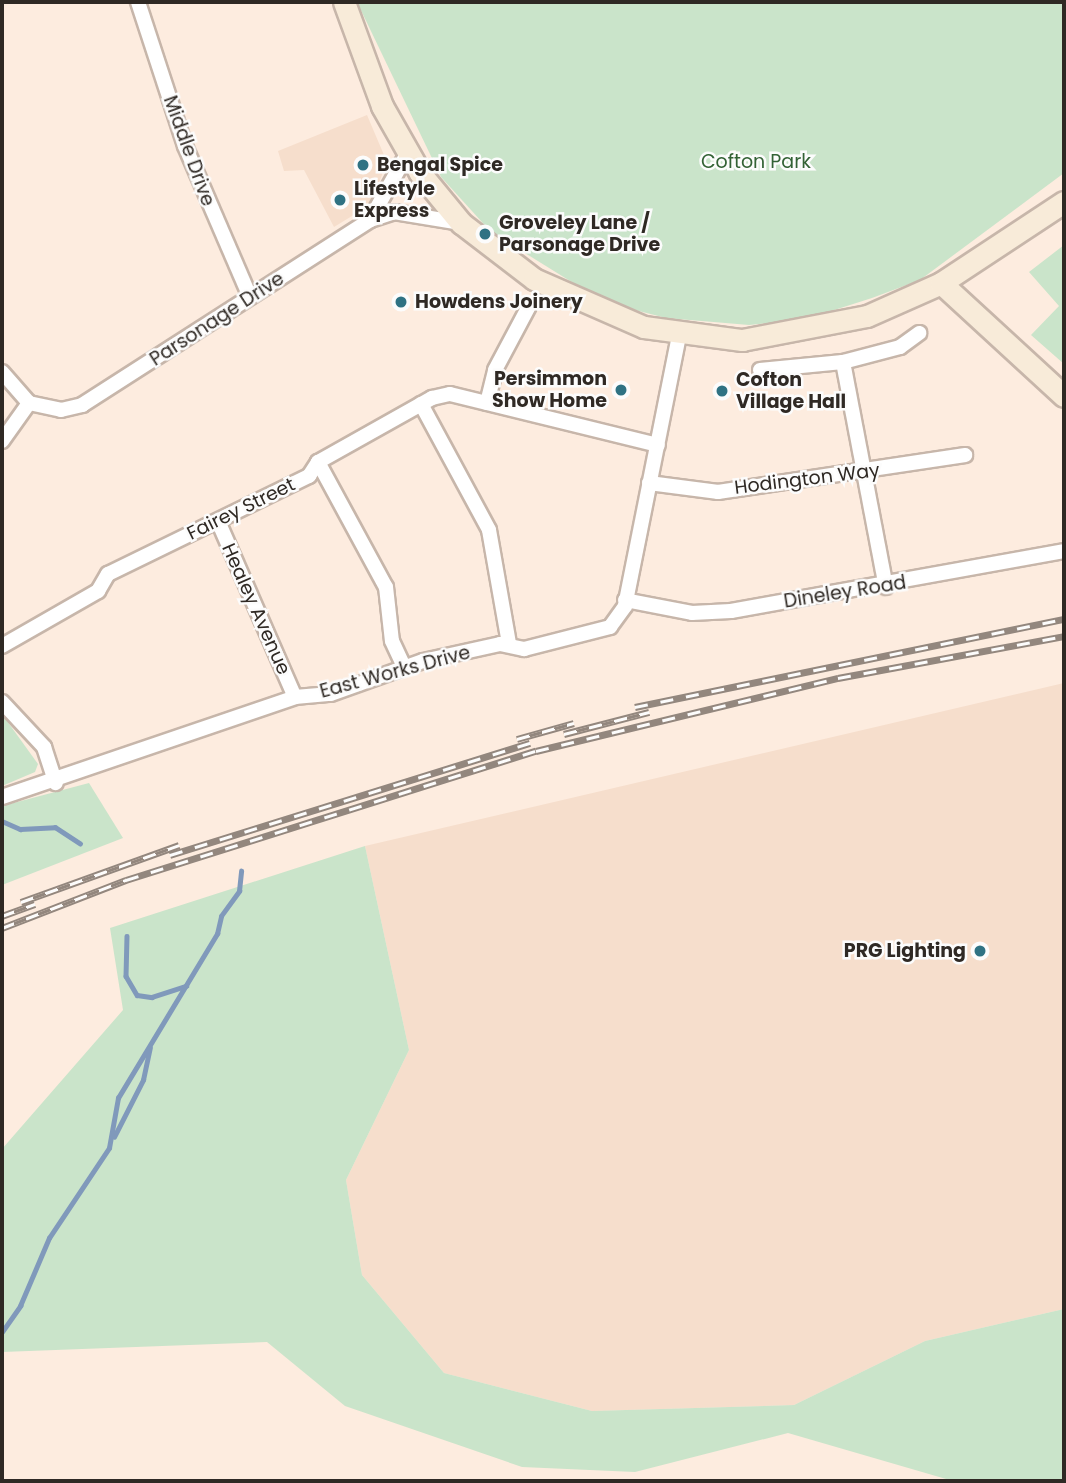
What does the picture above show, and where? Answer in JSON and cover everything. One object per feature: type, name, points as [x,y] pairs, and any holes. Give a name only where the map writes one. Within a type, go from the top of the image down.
[{"type":"main road","points":[[344,2],[382,106],[407,154],[461,223],[534,279],[599,312],[679,335],[742,340],[806,331],[867,316],[941,283],[1064,202]]},
{"type":"main road","points":[[941,283],[1064,396]]},
{"type":"street","name":"Middle Drive","points":[[138,2],[185,146],[250,297]]},
{"type":"street","name":"Parsonage Drive","points":[[370,220],[407,154]]},
{"type":"street","points":[[387,192],[409,213]]},
{"type":"street","name":"Parsonage Drive","points":[[29,403],[61,410],[99,396],[370,220],[409,213],[461,223]]},
{"type":"street","points":[[487,403],[495,370],[529,306]]},
{"type":"street","points":[[760,370],[843,362],[900,347],[919,333]]},
{"type":"street","name":"East Works Drive","points":[[2,797],[56,783],[295,697],[331,694],[388,678],[404,667],[509,643],[524,649],[597,634],[622,616],[679,335]]},
{"type":"street","points":[[843,362],[886,587]]},
{"type":"street","points":[[2,372],[29,403],[2,441]]},
{"type":"street","name":"Fairey Street","points":[[2,646],[98,591],[108,574],[309,476],[318,462],[421,404],[450,394],[658,445]]},
{"type":"street","points":[[421,404],[489,530],[509,643]]},
{"type":"street","name":"Hodington Way","points":[[649,483],[705,492],[864,473],[965,455]]},
{"type":"street","points":[[318,462],[386,587],[392,640],[404,667]]},
{"type":"street","name":"Healey Avenue","points":[[218,521],[295,697]]},
{"type":"street","name":"Dineley Road","points":[[625,600],[692,613],[886,587],[1064,551]]},
{"type":"street","points":[[2,702],[44,747],[56,783]]},
{"type":"shaded area","points":[[367,115],[384,155],[382,175],[370,205],[334,227],[304,170],[284,171],[278,151]]},
{"type":"shaded area","points":[[1064,683],[1064,1309],[925,1341],[794,1405],[592,1411],[444,1373],[362,1275],[346,1180],[409,1050],[365,846]]},
{"type":"green space","name":"Cofton Park","points":[[357,2],[1064,2],[1064,173],[920,280],[872,298],[806,319],[749,325],[666,318],[604,302],[491,232],[441,177]]},
{"type":"green space","points":[[1064,245],[1064,364],[1031,335],[1059,306],[1029,272]]},
{"type":"green space","points":[[2,714],[38,764],[35,772],[2,786]]},
{"type":"green space","points":[[89,783],[123,838],[2,885],[2,806]]},
{"type":"green space","points":[[365,846],[409,1050],[346,1180],[362,1275],[444,1373],[592,1411],[794,1405],[925,1341],[1064,1309],[1064,1481],[953,1481],[788,1433],[635,1472],[522,1467],[345,1406],[267,1342],[2,1352],[2,1149],[123,1010],[110,928]]},
{"type":"waterway","points":[[2,821],[20,829],[55,827],[80,843]]},
{"type":"waterway","points":[[2,1332],[20,1306],[49,1238],[109,1148],[118,1098],[217,934],[221,916],[239,891],[241,871]]},
{"type":"waterway","points":[[127,936],[126,976],[137,995],[152,997],[186,986]]},
{"type":"waterway","points":[[114,1137],[143,1080],[150,1048]]},
{"type":"railway","points":[[635,707],[1064,619]]},
{"type":"railway","points":[[2,928],[126,880],[536,751],[838,678],[1064,636]]},
{"type":"railway","points":[[564,734],[649,712]]},
{"type":"railway","points":[[517,739],[574,723]]},
{"type":"railway","points":[[170,855],[530,743]]},
{"type":"railway","points":[[21,902],[179,845]]},
{"type":"railway","points":[[2,916],[35,904]]},
{"type":"place","name":"Bengal Spice","points":[[363,165]]},
{"type":"place","name":"Lifestyle Express","points":[[340,200]]},
{"type":"place","name":"Groveley Lane / Parsonage Drive","points":[[485,234]]},
{"type":"place","name":"Howdens Joinery","points":[[401,302]]},
{"type":"place","name":"Persimmon Show Home","points":[[621,390]]},
{"type":"place","name":"Cofton Village Hall","points":[[722,391]]},
{"type":"place","name":"PRG Lighting","points":[[980,951]]}]
